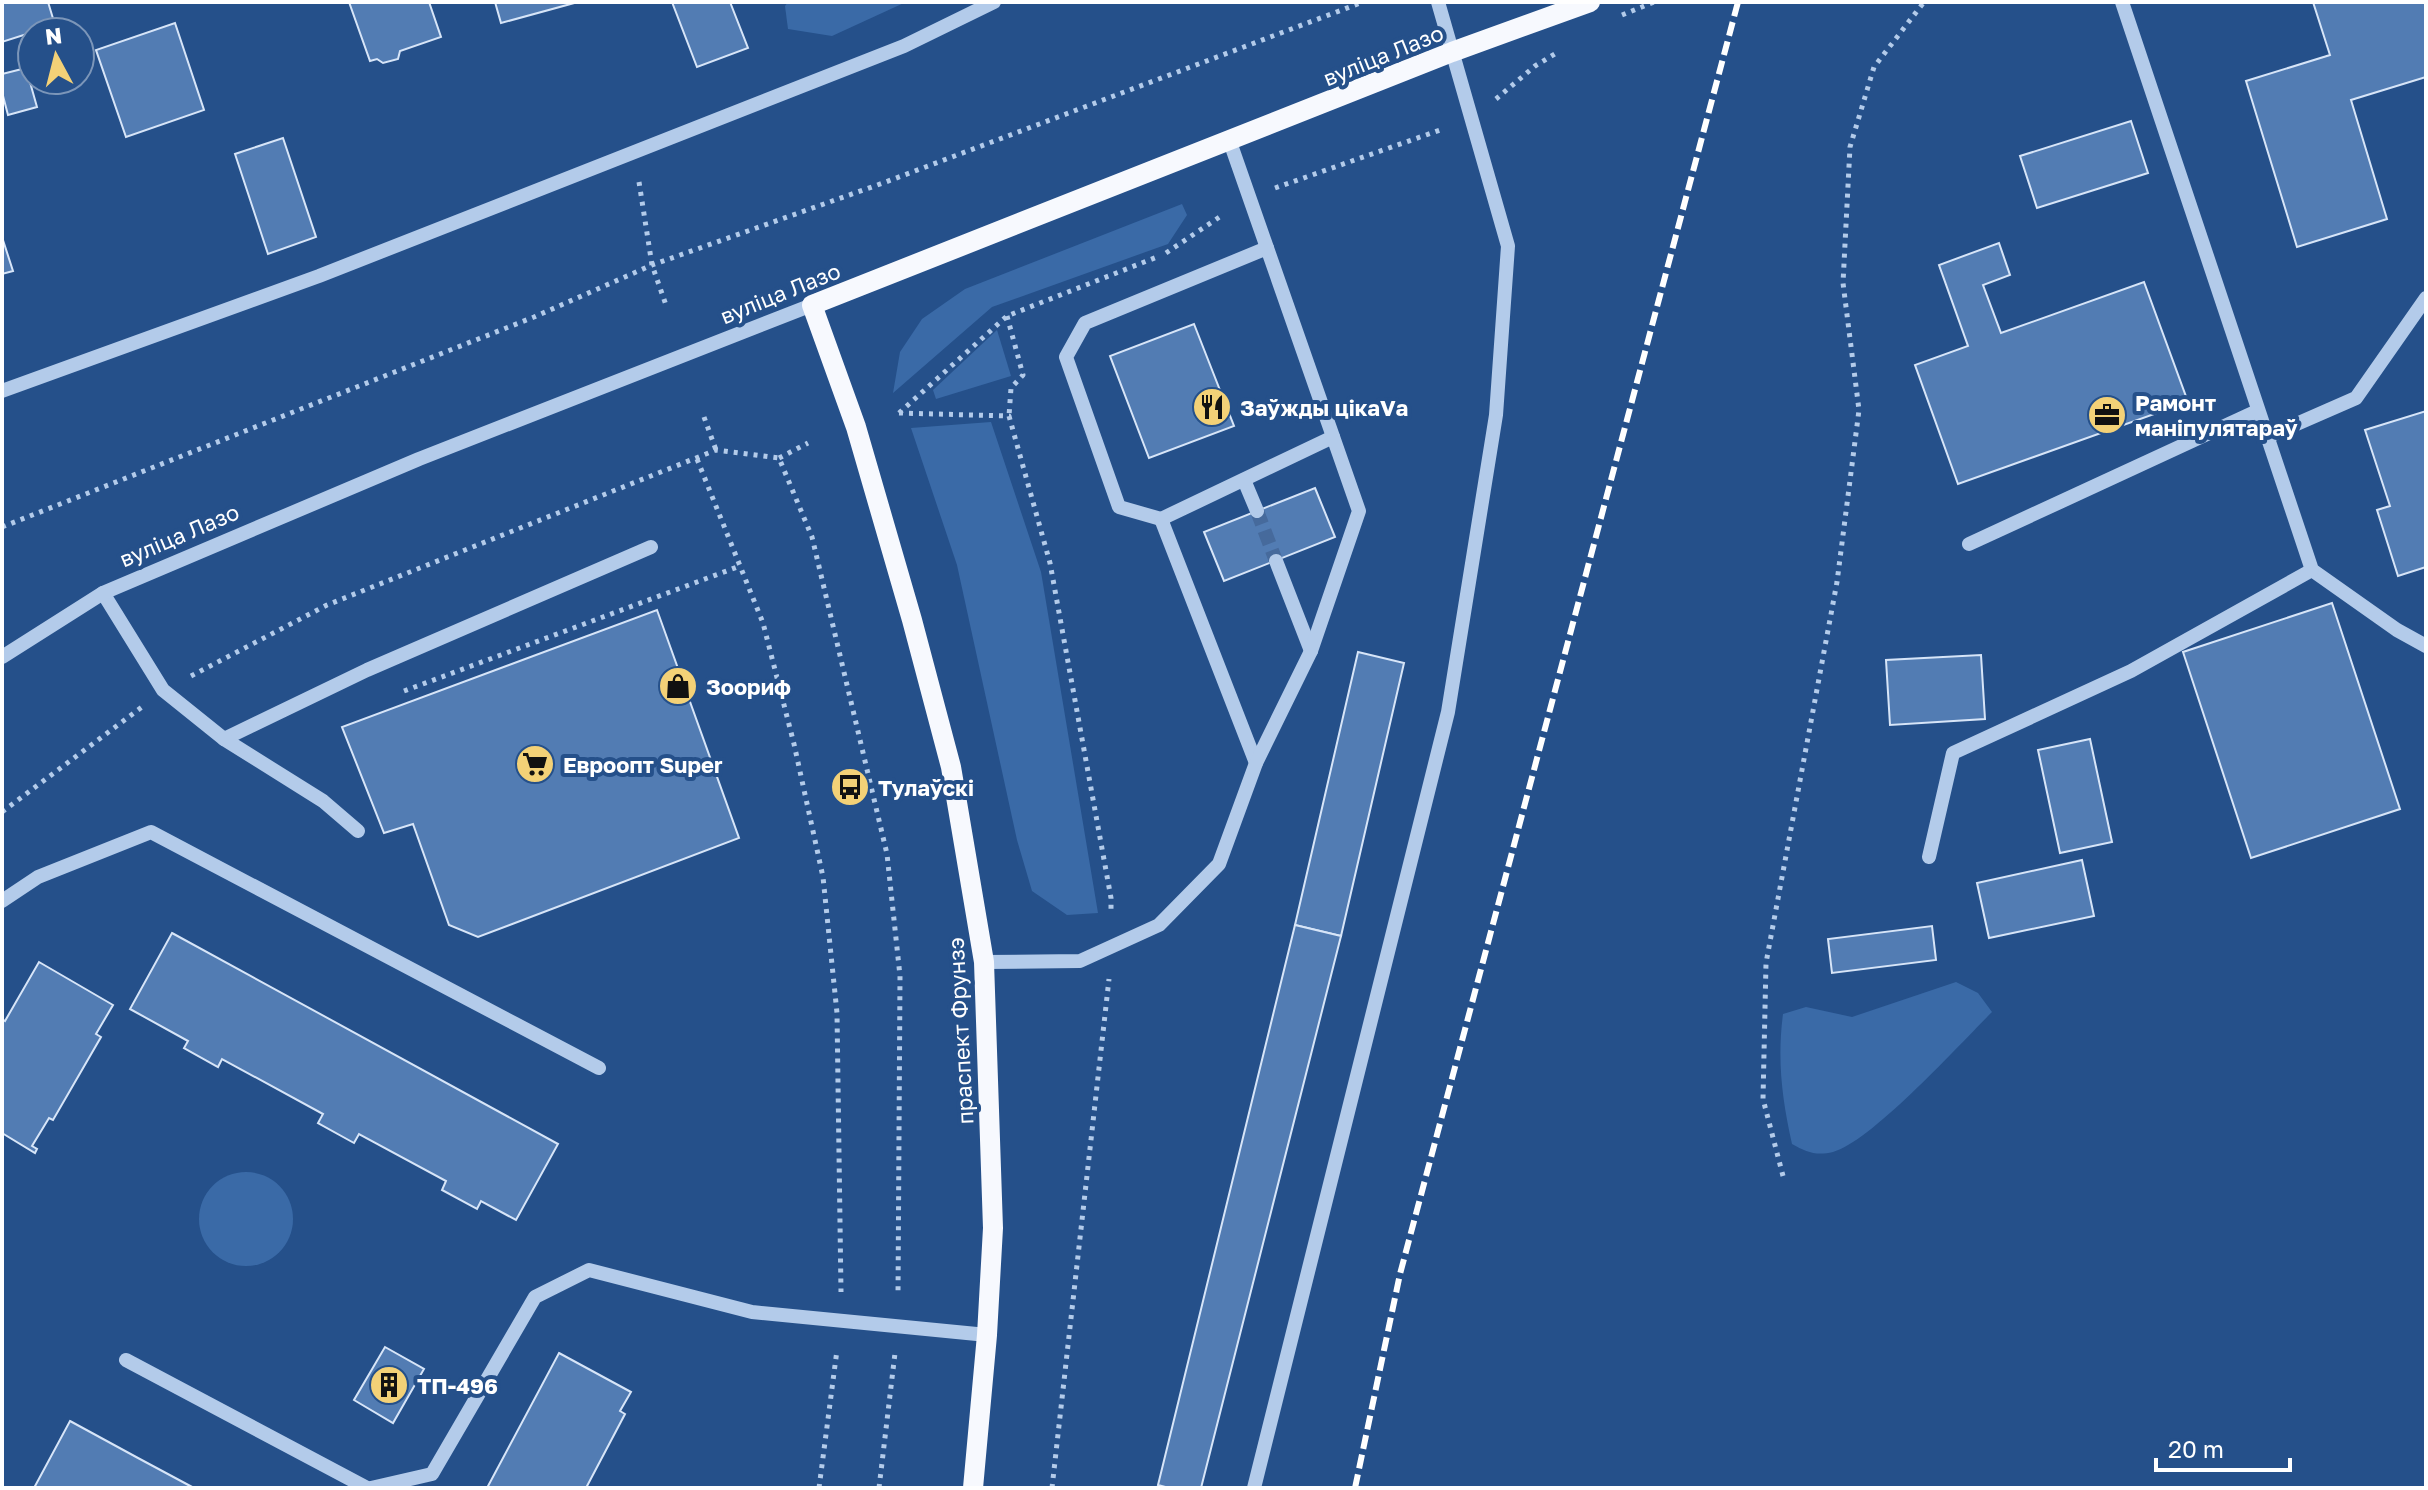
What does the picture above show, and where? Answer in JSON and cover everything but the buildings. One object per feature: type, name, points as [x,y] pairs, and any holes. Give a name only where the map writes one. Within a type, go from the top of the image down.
[{"type":"main road","name":"вуліца Лазо","points":[[812,305],[1452,52],[1590,2]]},
{"type":"main road","name":"праспект Фрунзэ","points":[[812,305],[856,427],[951,767],[984,962],[993,1228],[973,1488]]},
{"type":"street","points":[[2,391],[319,276],[904,46],[994,2]]},
{"type":"street","points":[[1254,1488],[1448,712],[1496,415],[1508,246],[1438,2]]},
{"type":"street","points":[[2127,3],[2257,411],[2269,436],[2312,570],[2397,630],[2426,646]]},
{"type":"street","points":[[984,962],[1080,961],[1159,925],[1219,864],[1256,763],[1311,651],[1359,511],[1230,142]]},
{"type":"street","points":[[1267,248],[1085,323],[1066,357],[1119,507],[1161,519],[1333,437]]},
{"type":"street","points":[[2269,436],[2356,398],[2426,298]]},
{"type":"street","name":"вуліца Лазо","points":[[2,657],[103,593],[419,459],[812,305]]},
{"type":"street","points":[[1969,544],[2257,411]]},
{"type":"street","points":[[1244,480],[1257,511]]},
{"type":"street","points":[[1161,519],[1256,763]]},
{"type":"street","points":[[224,739],[367,670],[651,547]]},
{"type":"street","points":[[1276,561],[1311,651]]},
{"type":"street","points":[[1929,857],[1953,753],[2131,671],[2312,570]]},
{"type":"street","points":[[103,593],[163,690],[224,739],[323,801],[358,831]]},
{"type":"street","points":[[2,901],[38,877],[151,832],[599,1068]]},
{"type":"street","points":[[126,1360],[369,1488],[432,1474],[535,1297],[589,1270],[752,1312],[987,1335]]},
{"type":"path","points":[[2,527],[534,317],[652,265],[883,183],[1363,2]]},
{"type":"path","points":[[1615,17],[1654,2]]},
{"type":"path","points":[[1783,1176],[1763,1099],[1766,963],[1837,582],[1859,410],[1843,283],[1850,147],[1874,67],[1924,2]]},
{"type":"path","points":[[1009,416],[899,413],[1007,316],[1170,252],[1249,197],[1472,119],[1535,66],[1562,49]]},
{"type":"path","points":[[634,152],[652,265],[666,305]]},
{"type":"path","points":[[1007,316],[1023,375],[1011,388],[1009,416],[1050,563],[1111,898],[1112,946],[1052,1488]]},
{"type":"path","points":[[704,417],[716,450]]},
{"type":"path","points":[[2,812],[163,690],[327,605],[716,450],[779,458],[808,443]]},
{"type":"path","points":[[779,458],[812,537],[887,854],[900,976],[898,1327],[879,1488]]},
{"type":"path","points":[[697,459],[763,623],[823,877],[837,1013],[841,1320],[819,1488]]},
{"type":"path","points":[[367,670],[390,696],[740,566]]},
{"type":"shaded area","points":[[788,2],[906,2],[832,36],[788,29],[785,6]]},
{"type":"shaded area","points":[[1182,204],[1187,215],[1168,244],[992,307],[893,393],[900,352],[922,319],[965,289]]},
{"type":"shaded area","points":[[997,330],[1011,376],[936,399],[933,390]]},
{"type":"shaded area","points":[[991,422],[1041,572],[1098,913],[1067,915],[1032,891],[1017,840],[957,565],[911,428]]},
{"type":"shaded area","points":[[1956,982],[1978,993],[1992,1012],[1938,1068],[1892,1112],[1849,1144],[1821,1154],[1792,1144],[1782,1079],[1780,1047],[1783,1014],[1806,1007],[1852,1017]]},
{"type":"shaded area","points":[[246,1172],[264,1175],[279,1186],[290,1201],[293,1219],[290,1237],[279,1252],[264,1263],[246,1266],[228,1263],[213,1252],[202,1237],[199,1219],[202,1201],[213,1186],[228,1175]]},
{"type":"tunnel","points":[[1257,511],[1276,561]]},
{"type":"railway","points":[[1355,1488],[1400,1274],[1738,2]]},
{"type":"place","name":"Заўжды цікаVа","points":[[1212,407]]},
{"type":"place","name":"Рамонт маніпулятараў","points":[[2107,415]]},
{"type":"place","name":"Зоориф","points":[[678,686]]},
{"type":"place","name":"Евроопт Super","points":[[535,764]]},
{"type":"place","name":"Тулаўскі","points":[[850,787]]},
{"type":"place","name":"ТП-496","points":[[389,1385]]}]
